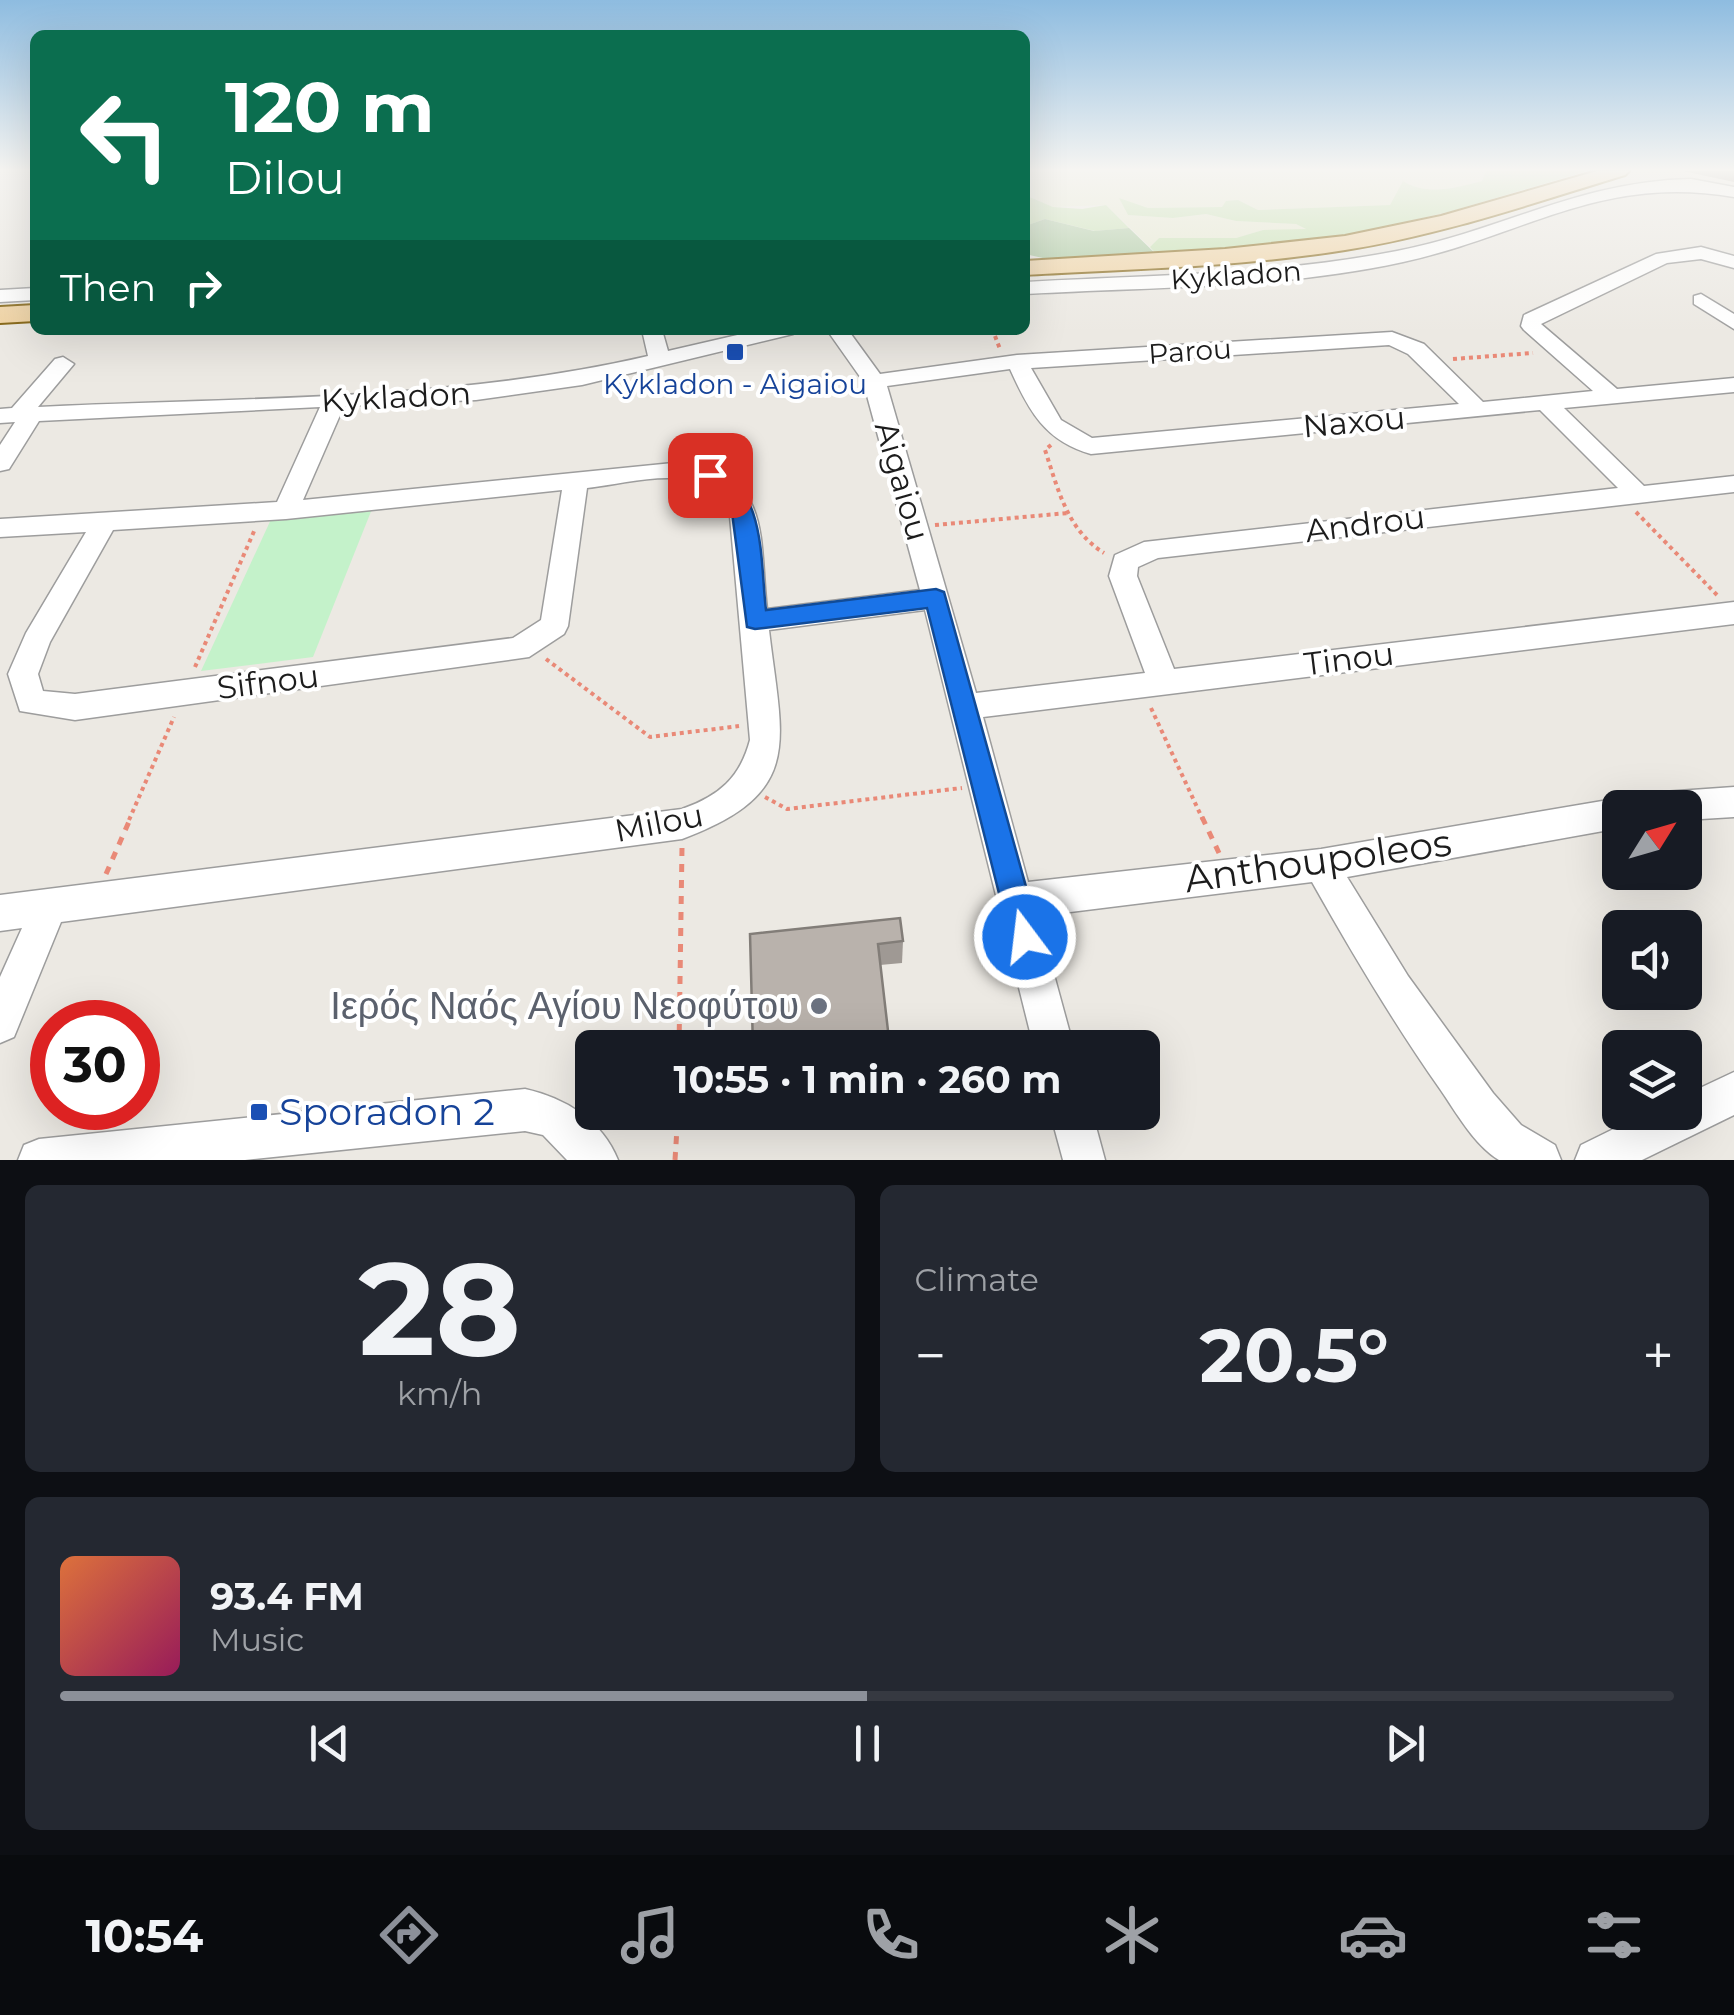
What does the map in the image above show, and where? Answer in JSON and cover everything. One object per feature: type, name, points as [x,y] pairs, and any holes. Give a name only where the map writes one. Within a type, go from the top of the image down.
[{"type":"main road","points":[[1030,268],[1258,254],[1346,243],[1436,225]]},
{"type":"main road","points":[[0,318],[30,314]]},
{"type":"main road","points":[[0,318],[30,320]]},
{"type":"street","name":"Kykladon","points":[[1030,288],[1276,276],[1405,255],[1500,225]]},
{"type":"street","points":[[1612,396],[1531,326],[1531,319],[1664,258],[1701,253],[1734,262]]},
{"type":"street","points":[[0,296],[30,294]]},
{"type":"street","points":[[1702,300],[1734,323]]},
{"type":"street","points":[[653,335],[660,361]]},
{"type":"street","name":"Kykladon","points":[[17,415],[528,387],[766,335]]},
{"type":"street","name":"Aigaiou","points":[[841,335],[874,381],[936,598],[1049,1030]]},
{"type":"street","name":"Parou","points":[[874,381],[1017,362],[1385,338],[1408,343],[1479,411]]},
{"type":"street","points":[[1017,362],[1048,424],[1062,436]]},
{"type":"street","points":[[0,463],[17,415],[63,364]]},
{"type":"street","name":"Naxou","points":[[1062,436],[1090,446],[1734,385]]},
{"type":"street","points":[[286,510],[336,400]]},
{"type":"street","points":[[1546,403],[1627,493]]},
{"type":"street","points":[[0,528],[286,510],[693,469],[729,486],[742,504],[764,723],[761,766],[748,788]]},
{"type":"street","points":[[526,644],[554,626],[576,481]]},
{"type":"street","name":"Androu","points":[[1125,562],[1153,549],[1734,484]]},
{"type":"street","name":"Sifnou","points":[[105,520],[36,641],[23,674],[32,702],[75,707],[519,649],[526,644]]},
{"type":"street","points":[[1125,562],[1123,576],[1152,683]]},
{"type":"street","points":[[755,620],[936,598]]},
{"type":"street","name":"Tinou","points":[[964,707],[1728,606]]},
{"type":"street","name":"Milou","points":[[0,913],[682,824],[720,810],[748,788]]},
{"type":"street","points":[[1702,804],[1734,802]]},
{"type":"street","name":"Anthoupoleos","points":[[1015,900],[1321,864],[1602,815]]},
{"type":"street","points":[[1321,864],[1394,990],[1478,1108],[1506,1140],[1540,1160]]},
{"type":"street","points":[[0,1023],[48,907]]},
{"type":"street","points":[[1596,1160],[1734,1093]]},
{"type":"street","points":[[38,1160],[525,1110],[555,1116],[597,1160]]},
{"type":"street","points":[[1076,1130],[1084,1160]]},
{"type":"path","points":[[1428,361],[1558,351]]},
{"type":"path","points":[[1062,436],[1045,450],[1068,513],[1088,546],[1125,562]]},
{"type":"path","points":[[1627,493],[1728,606]]},
{"type":"path","points":[[916,526],[1068,513]]},
{"type":"path","points":[[526,644],[650,737],[764,723]]},
{"type":"path","points":[[1152,683],[1230,875]]},
{"type":"path","points":[[748,788],[787,809],[985,785]]},
{"type":"path","points":[[679,1030],[682,824]]},
{"type":"path","points":[[675,1160],[677,1130]]},
{"type":"green space","points":[[1030,225],[1070,225],[1094,231],[1129,228],[1158,256],[1056,261],[1030,255]]},
{"type":"green space","points":[[1071,225],[1129,228],[1095,231]]},
{"type":"green space","points":[[1127,225],[1298,225],[1308,230],[1263,230],[1236,238],[1159,238],[1150,247]]},
{"type":"green space","points":[[1298,225],[1392,225],[1346,236],[1158,256],[1150,247],[1159,238],[1236,238],[1263,230],[1306,229]]},
{"type":"green space","points":[[374,504],[313,657],[201,671],[273,515]]},
{"type":"building","name":"Ιερός Ναός Αγίου Νεοφύτου","points":[[900,918],[903,941],[878,944],[888,1030],[753,1030],[750,934]]},
{"type":"place","name":"Kykladon - Aigaiou","points":[[735,352]]},
{"type":"place","name":"Ιερός Ναός Αγίου Νεοφύτου","points":[[819,1006]]},
{"type":"place","name":"Sporadon 2","points":[[259,1112]]},
{"type":"route","points":[[710,475],[729,486],[742,504],[755,620],[936,598],[1025,937]]}]
